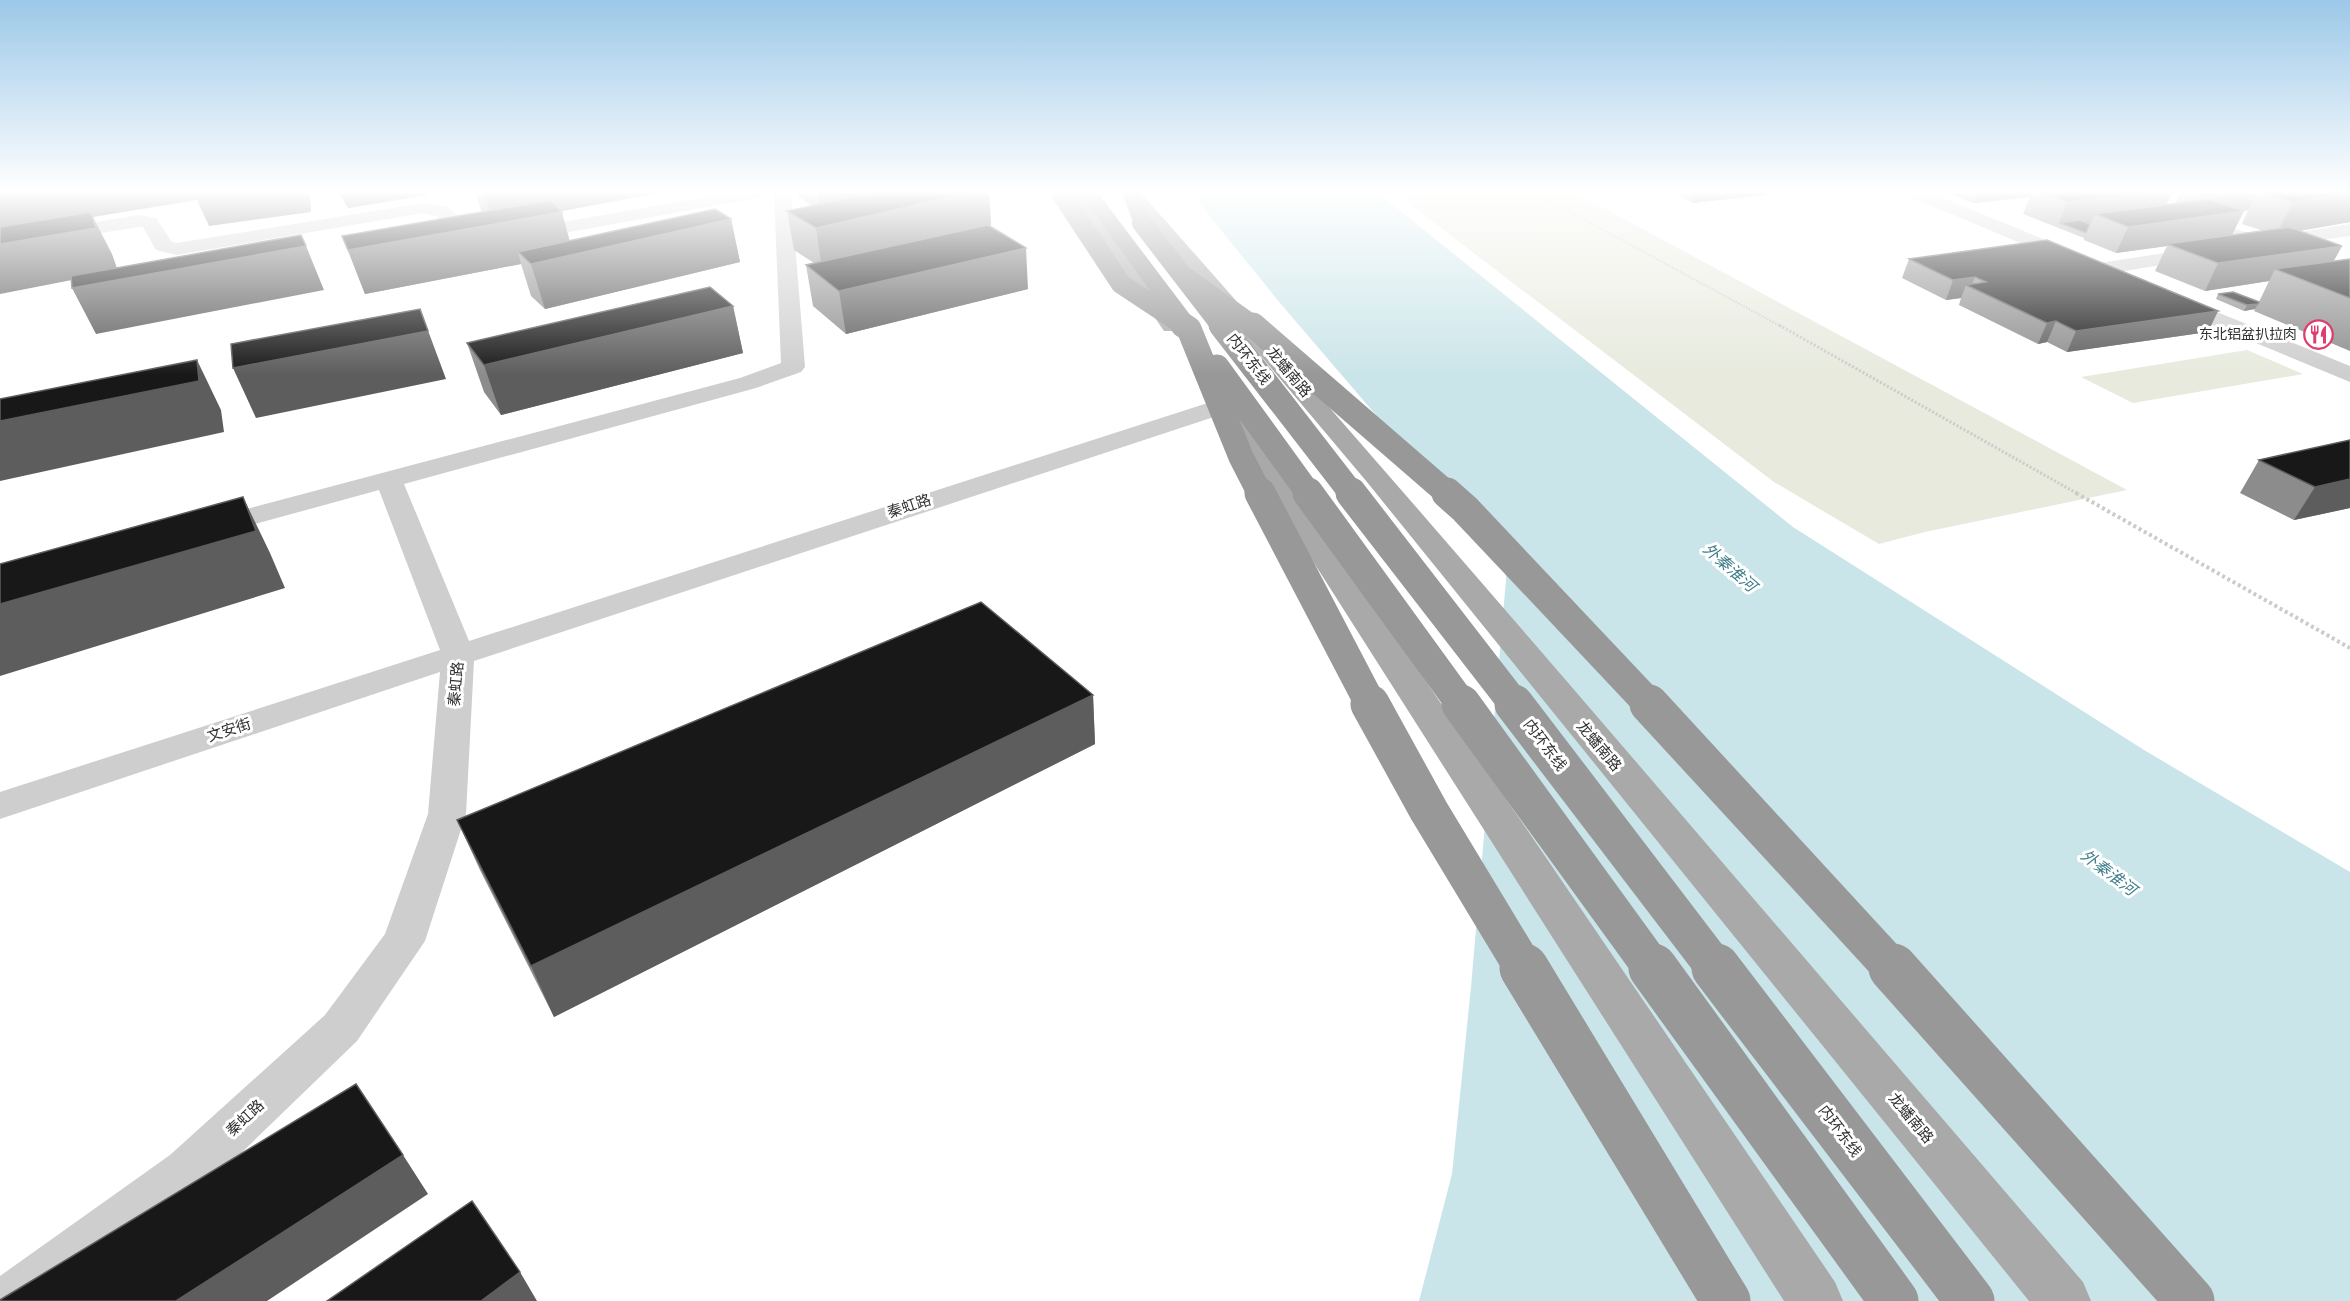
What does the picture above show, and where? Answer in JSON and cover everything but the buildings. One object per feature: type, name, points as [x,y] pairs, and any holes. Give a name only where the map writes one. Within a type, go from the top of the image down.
[{"type":"highway","points":[[1101,254],[1121,284],[1189,329],[1241,457],[1332,634],[1429,811],[1726,1301]]},
{"type":"highway","name":"内环东线","points":[[1134,254],[1894,1301]]},
{"type":"highway","name":"内环东线","points":[[1169,254],[1970,1301]]},
{"type":"highway","points":[[1185,277],[1261,332],[1465,509],[1605,656],[1881,955],[2190,1301]]},
{"type":"main road","points":[[1121,254],[1226,405],[1816,1301]]},
{"type":"main road","name":"龙蟠南路","points":[[1181,254],[1307,394],[2064,1301]]},
{"type":"main road","points":[[1226,405],[1307,394]]},
{"type":"street","points":[[184,535],[737,386],[793,367],[786,254]]},
{"type":"street","points":[[2063,254],[2131,283]]},
{"type":"street","points":[[2100,269],[2198,254]]},
{"type":"street","points":[[2288,254],[2350,275]]},
{"type":"street","points":[[2152,292],[2350,375]]},
{"type":"street","name":"秦虹路","points":[[12,1301],[188,1171],[341,1028],[404,941],[447,814],[458,654],[1226,405]]},
{"type":"street","points":[[389,480],[458,654]]},
{"type":"street","name":"文安街","points":[[0,806],[458,654]]},
{"type":"path","points":[[1647,254],[1761,315],[2350,648]]},
{"type":"shaded area","points":[[1475,254],[1689,254],[2127,490],[1925,532],[1879,544],[1774,482]]},
{"type":"shaded area","points":[[2247,350],[2303,374],[2133,403],[2081,377]]},
{"type":"water","name":"外秦淮河","points":[[1240,254],[1453,254],[1793,527],[2144,750],[2350,872],[2350,1301],[1419,1301],[1452,1174],[1471,987],[1507,568]]},
{"type":"place","name":"东北铝盆扒拉肉","points":[[2318,334]]}]
